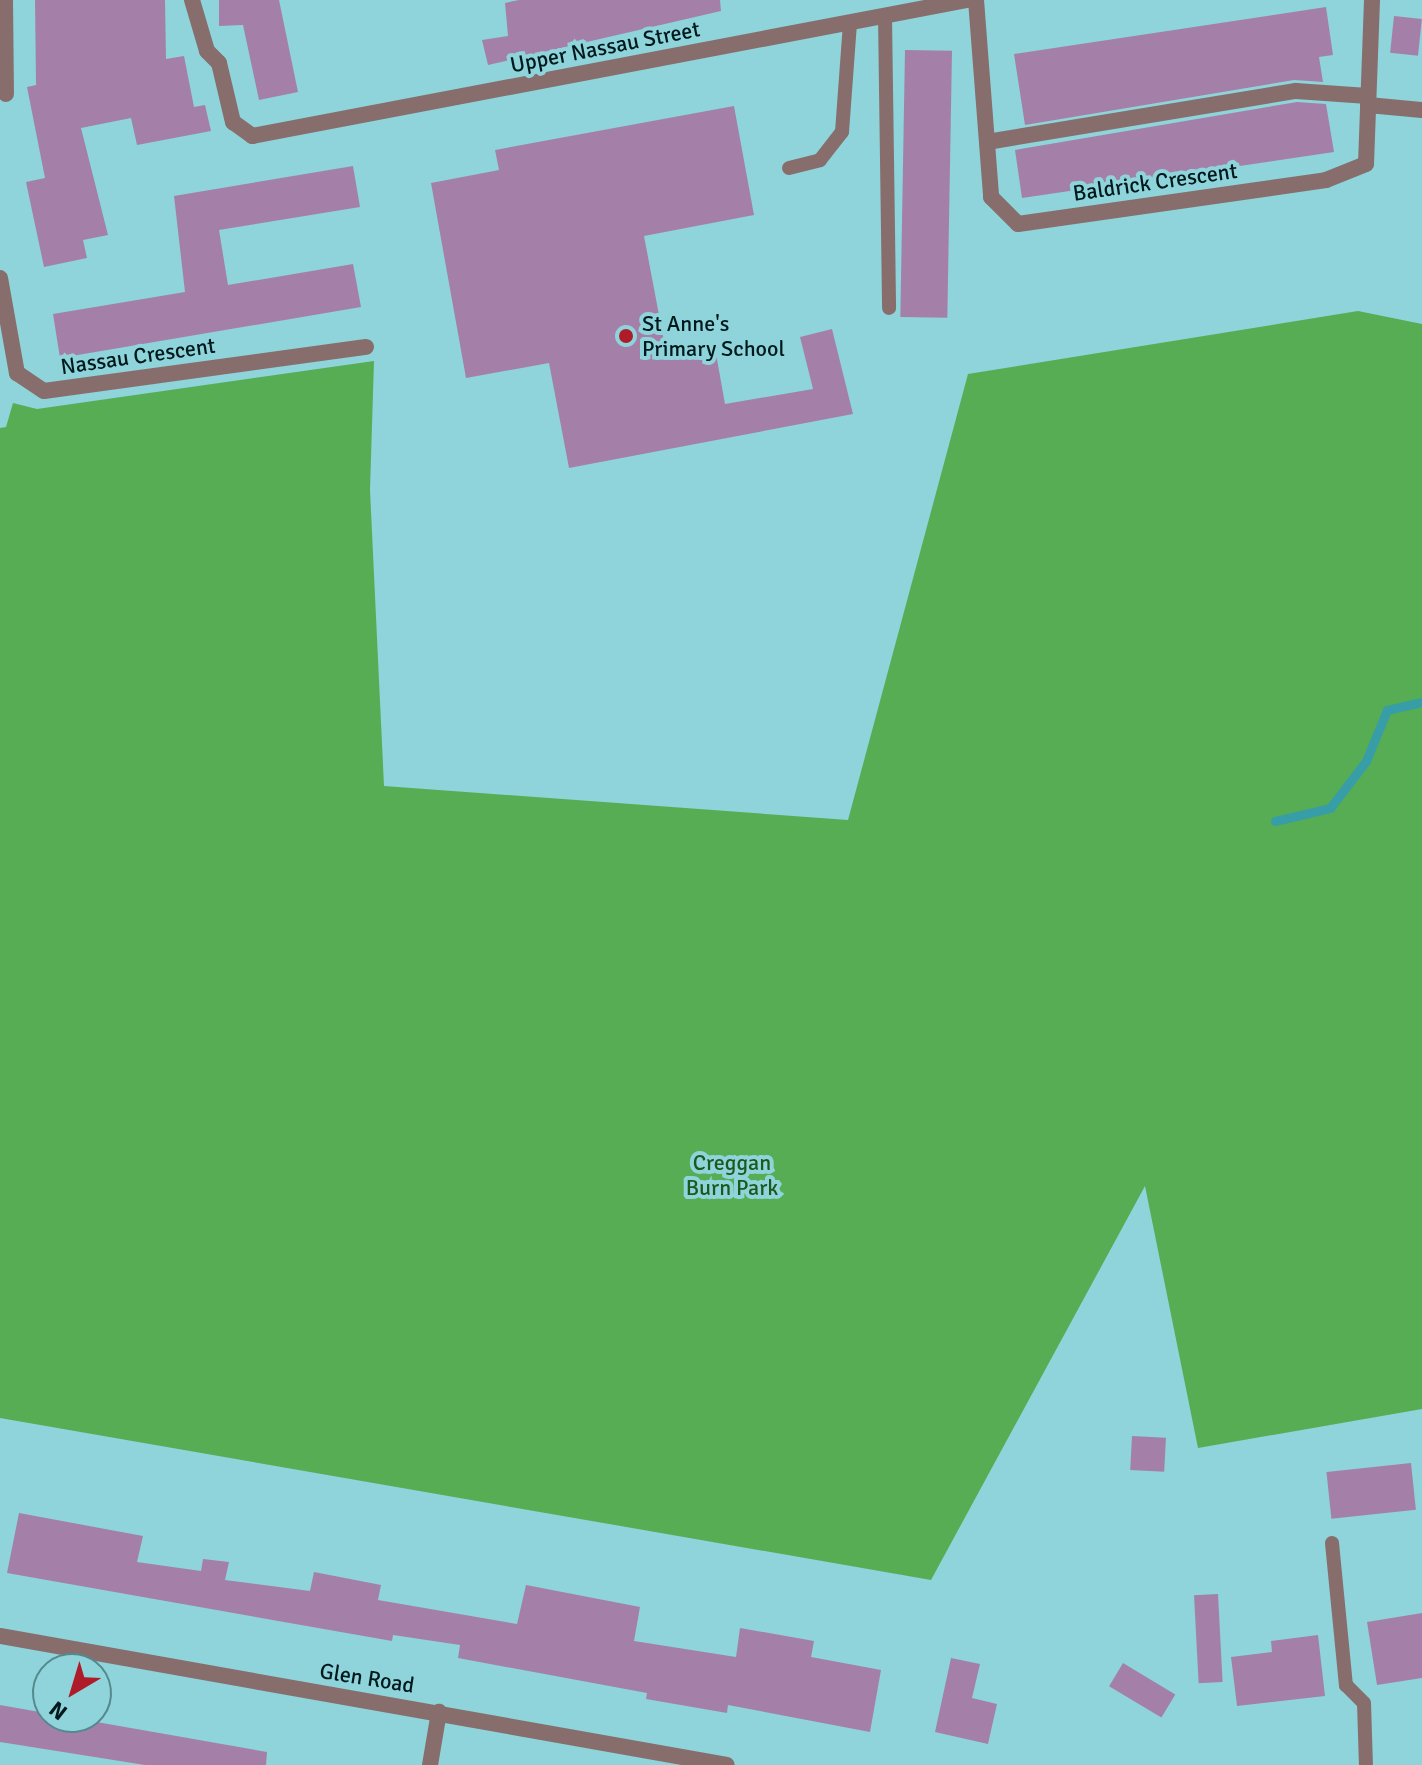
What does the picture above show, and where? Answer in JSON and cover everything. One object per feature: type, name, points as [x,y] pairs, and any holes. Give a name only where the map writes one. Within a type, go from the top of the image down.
[{"type":"street","points":[[3,94],[5,0]]},
{"type":"street","name":"Upper Nassau Street","points":[[192,0],[207,51],[219,63],[233,122],[252,136],[967,0]]},
{"type":"street","name":"Baldrick Crescent","points":[[976,0],[991,197],[1018,224],[1326,180],[1366,164],[1372,0]]},
{"type":"street","points":[[987,142],[1296,91],[1422,110]]},
{"type":"street","name":"Nassau Crescent","points":[[0,278],[17,373],[44,391],[366,347]]},
{"type":"street","name":"Glen Road","points":[[0,1636],[727,1765]]},
{"type":"street","points":[[430,1765],[439,1712]]},
{"type":"lane","points":[[885,16],[889,308]]},
{"type":"lane","points":[[789,168],[820,160],[842,132],[850,22]]},
{"type":"lane","points":[[1332,1543],[1346,1685],[1364,1703],[1366,1765]]},
{"type":"green space","name":"Creggan Burn Park","points":[[1358,311],[1422,324],[1422,1409],[1198,1448],[1145,1186],[931,1580],[0,1418],[0,428],[6,427],[13,403],[37,409],[374,361],[370,490],[384,786],[848,820],[968,374]]},
{"type":"building","points":[[35,0],[165,0],[166,59],[184,56],[194,107],[205,105],[211,131],[137,145],[131,118],[81,128],[108,235],[83,240],[87,258],[44,267],[26,182],[45,178],[27,87],[36,85]]},
{"type":"building","points":[[219,0],[279,0],[298,92],[259,100],[243,25],[219,26]]},
{"type":"building","points":[[519,0],[720,0],[721,11],[488,65],[482,40],[508,36],[505,3]]},
{"type":"building","points":[[1326,7],[1333,55],[1319,57],[1323,82],[1294,80],[1025,125],[1014,54]]},
{"type":"building","points":[[1394,16],[1422,19],[1418,56],[1390,53]]},
{"type":"building","points":[[905,50],[952,51],[947,318],[900,317]]},
{"type":"building","points":[[1297,102],[1326,104],[1334,152],[1022,198],[1015,150]]},
{"type":"building","points":[[734,106],[754,215],[644,236],[667,357],[715,348],[725,404],[813,389],[800,337],[832,329],[853,414],[569,468],[549,363],[466,378],[431,183],[499,170],[495,150]]},
{"type":"building","points":[[353,166],[360,207],[219,230],[228,285],[353,264],[361,307],[60,358],[53,314],[185,292],[174,196]]},
{"type":"building","points":[[1132,1436],[1166,1438],[1164,1472],[1130,1470]]},
{"type":"building","points":[[1411,1463],[1416,1510],[1331,1519],[1326,1472]]},
{"type":"building","points":[[19,1513],[143,1536],[137,1562],[201,1571],[203,1559],[229,1562],[225,1580],[310,1591],[314,1572],[381,1585],[378,1600],[517,1624],[526,1585],[640,1607],[634,1641],[736,1657],[740,1628],[814,1641],[811,1657],[881,1670],[870,1732],[728,1705],[727,1713],[646,1699],[647,1693],[458,1658],[460,1645],[393,1635],[392,1641],[7,1573]]},
{"type":"building","points":[[1218,1594],[1223,1682],[1199,1683],[1194,1595]]},
{"type":"building","points":[[1422,1613],[1422,1678],[1377,1685],[1367,1622]]},
{"type":"building","points":[[1318,1635],[1325,1696],[1237,1706],[1231,1657],[1272,1652],[1271,1641]]},
{"type":"building","points":[[951,1658],[980,1664],[972,1698],[997,1704],[988,1744],[935,1732]]},
{"type":"building","points":[[1123,1663],[1175,1694],[1161,1718],[1109,1686]]},
{"type":"building","points":[[0,1705],[32,1711],[32,1733],[112,1733],[112,1725],[267,1752],[266,1765],[145,1765],[0,1742]]},
{"type":"waterway","points":[[1275,821],[1330,808],[1366,761],[1387,710],[1422,702]]},
{"type":"place","name":"St Anne's Primary School","points":[[626,336]]}]
